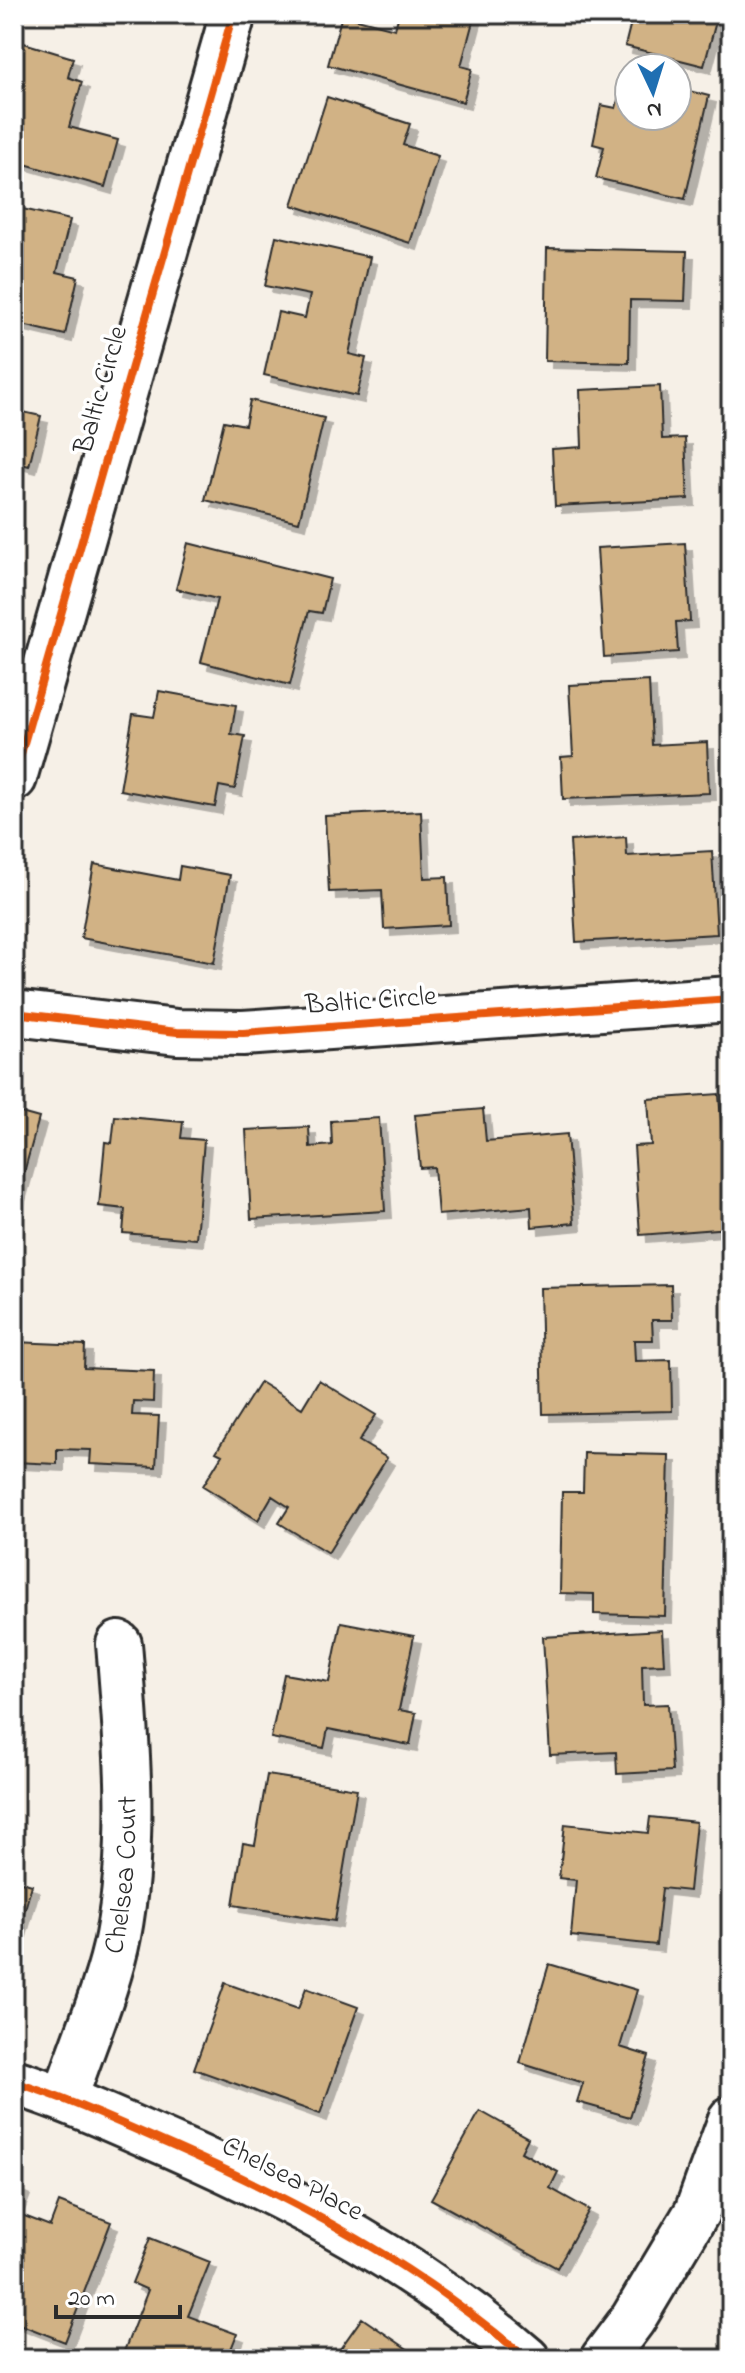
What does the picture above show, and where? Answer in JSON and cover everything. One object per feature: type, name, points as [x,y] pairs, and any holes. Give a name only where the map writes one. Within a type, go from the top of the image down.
[{"type":"street","name":"Baltic Circle","points":[[14,778],[233,14]]},
{"type":"street","name":"Baltic Circle","points":[[14,1013],[177,1032],[243,1033],[731,999]]},
{"type":"street","name":"Chelsea Court","points":[[65,2098],[118,1937],[127,1845],[127,1745],[119,1644]]},
{"type":"street","name":"Chelsea Place","points":[[14,2082],[65,2098],[257,2183],[381,2250],[480,2319],[527,2359]]},
{"type":"street","points":[[603,2359],[633,2319],[697,2212],[731,2119]]},
{"type":"building","points":[[399,14],[475,14],[461,66],[472,69],[463,102],[328,65],[342,15],[395,29]]},
{"type":"building","points":[[633,14],[718,14],[704,66],[693,63],[693,52],[649,52],[625,46]]},
{"type":"building","points":[[14,40],[73,58],[68,77],[82,82],[69,127],[118,140],[105,187],[14,161]]},
{"type":"building","points":[[693,92],[709,96],[685,199],[596,178],[604,147],[593,144],[601,105],[613,107],[613,132],[693,132]]},
{"type":"building","points":[[327,97],[410,124],[403,145],[438,156],[410,243],[292,205]]},
{"type":"building","points":[[14,207],[70,220],[57,272],[78,277],[65,335],[14,323]]},
{"type":"building","points":[[276,236],[370,257],[349,354],[366,358],[357,396],[264,375],[278,312],[305,318],[310,295],[265,286]]},
{"type":"building","points":[[547,248],[687,251],[685,301],[630,300],[629,363],[545,361]]},
{"type":"building","points":[[660,386],[662,439],[685,438],[688,499],[555,506],[552,449],[582,447],[580,390]]},
{"type":"building","points":[[250,400],[324,418],[299,522],[205,500],[224,421],[245,425]]},
{"type":"building","points":[[14,410],[41,416],[29,466],[14,462]]},
{"type":"building","points":[[188,543],[330,579],[322,613],[309,611],[290,685],[201,662],[217,599],[176,589]]},
{"type":"building","points":[[685,543],[690,621],[676,622],[678,652],[604,657],[597,548]]},
{"type":"building","points":[[649,681],[652,745],[707,742],[709,793],[563,799],[561,757],[573,756],[569,685]]},
{"type":"building","points":[[159,691],[236,705],[231,734],[245,736],[235,789],[219,786],[215,807],[120,790],[133,714],[154,717]]},
{"type":"building","points":[[421,811],[424,878],[447,877],[449,925],[384,929],[382,890],[329,892],[325,816]]},
{"type":"building","points":[[626,837],[627,856],[712,851],[717,934],[576,942],[570,841]]},
{"type":"building","points":[[94,864],[178,880],[180,866],[230,875],[214,963],[81,938]]},
{"type":"building","points":[[719,1094],[729,1228],[640,1235],[634,1146],[651,1145],[648,1099]]},
{"type":"building","points":[[483,1109],[486,1141],[567,1134],[574,1223],[532,1227],[531,1207],[438,1215],[434,1167],[420,1168],[415,1115]]},
{"type":"building","points":[[14,1111],[39,1118],[14,1209]]},
{"type":"building","points":[[115,1116],[183,1122],[181,1138],[204,1140],[196,1239],[123,1233],[125,1209],[99,1206],[105,1142],[112,1143]]},
{"type":"building","points":[[379,1118],[385,1211],[251,1219],[246,1130],[309,1127],[310,1147],[332,1145],[331,1121]]},
{"type":"building","points":[[671,1285],[672,1320],[652,1320],[653,1340],[634,1340],[635,1361],[671,1360],[672,1411],[543,1414],[540,1288]]},
{"type":"building","points":[[14,1342],[85,1345],[84,1368],[154,1371],[153,1402],[133,1401],[132,1415],[159,1416],[156,1467],[90,1464],[91,1450],[57,1449],[57,1464],[14,1462]]},
{"type":"building","points":[[319,1380],[376,1415],[359,1441],[387,1458],[328,1553],[279,1523],[289,1507],[272,1496],[258,1520],[203,1486],[222,1455],[216,1452],[260,1382],[302,1408]]},
{"type":"building","points":[[584,1453],[669,1455],[665,1616],[594,1614],[594,1594],[560,1593],[562,1492],[583,1492]]},
{"type":"building","points":[[341,1622],[414,1636],[399,1710],[416,1713],[410,1745],[328,1729],[324,1748],[271,1738],[284,1674],[329,1682]]},
{"type":"building","points":[[662,1630],[664,1664],[642,1665],[643,1705],[668,1704],[672,1771],[617,1774],[616,1752],[550,1755],[543,1637]]},
{"type":"building","points":[[267,1775],[357,1789],[335,1921],[233,1905],[243,1843],[255,1845]]},
{"type":"building","points":[[650,1817],[696,1822],[689,1891],[662,1888],[656,1945],[571,1936],[576,1880],[559,1878],[565,1824],[648,1833]]},
{"type":"building","points":[[14,1880],[32,1885],[14,1947]]},
{"type":"building","points":[[549,1964],[637,1990],[620,2047],[649,2056],[630,2117],[577,2102],[583,2083],[520,2063]]},
{"type":"building","points":[[225,1983],[298,2009],[306,1988],[358,2007],[320,2114],[194,2069]]},
{"type":"building","points":[[480,2111],[528,2138],[521,2152],[558,2172],[550,2188],[589,2210],[557,2268],[431,2199]]},
{"type":"building","points":[[14,2184],[23,2188],[14,2212]]},
{"type":"building","points":[[59,2202],[111,2222],[65,2342],[14,2322],[14,2212],[50,2226]]},
{"type":"building","points":[[150,2238],[210,2262],[188,2316],[237,2334],[227,2359],[121,2359],[148,2290],[132,2283]]},
{"type":"building","points":[[362,2318],[422,2359],[333,2359]]},
{"type":"cycle path","points":[[14,778],[233,14]]},
{"type":"cycle path","points":[[14,1013],[177,1032],[243,1033],[731,999]]},
{"type":"cycle path","points":[[14,2082],[173,2146],[313,2214],[445,2295],[527,2359]]}]
